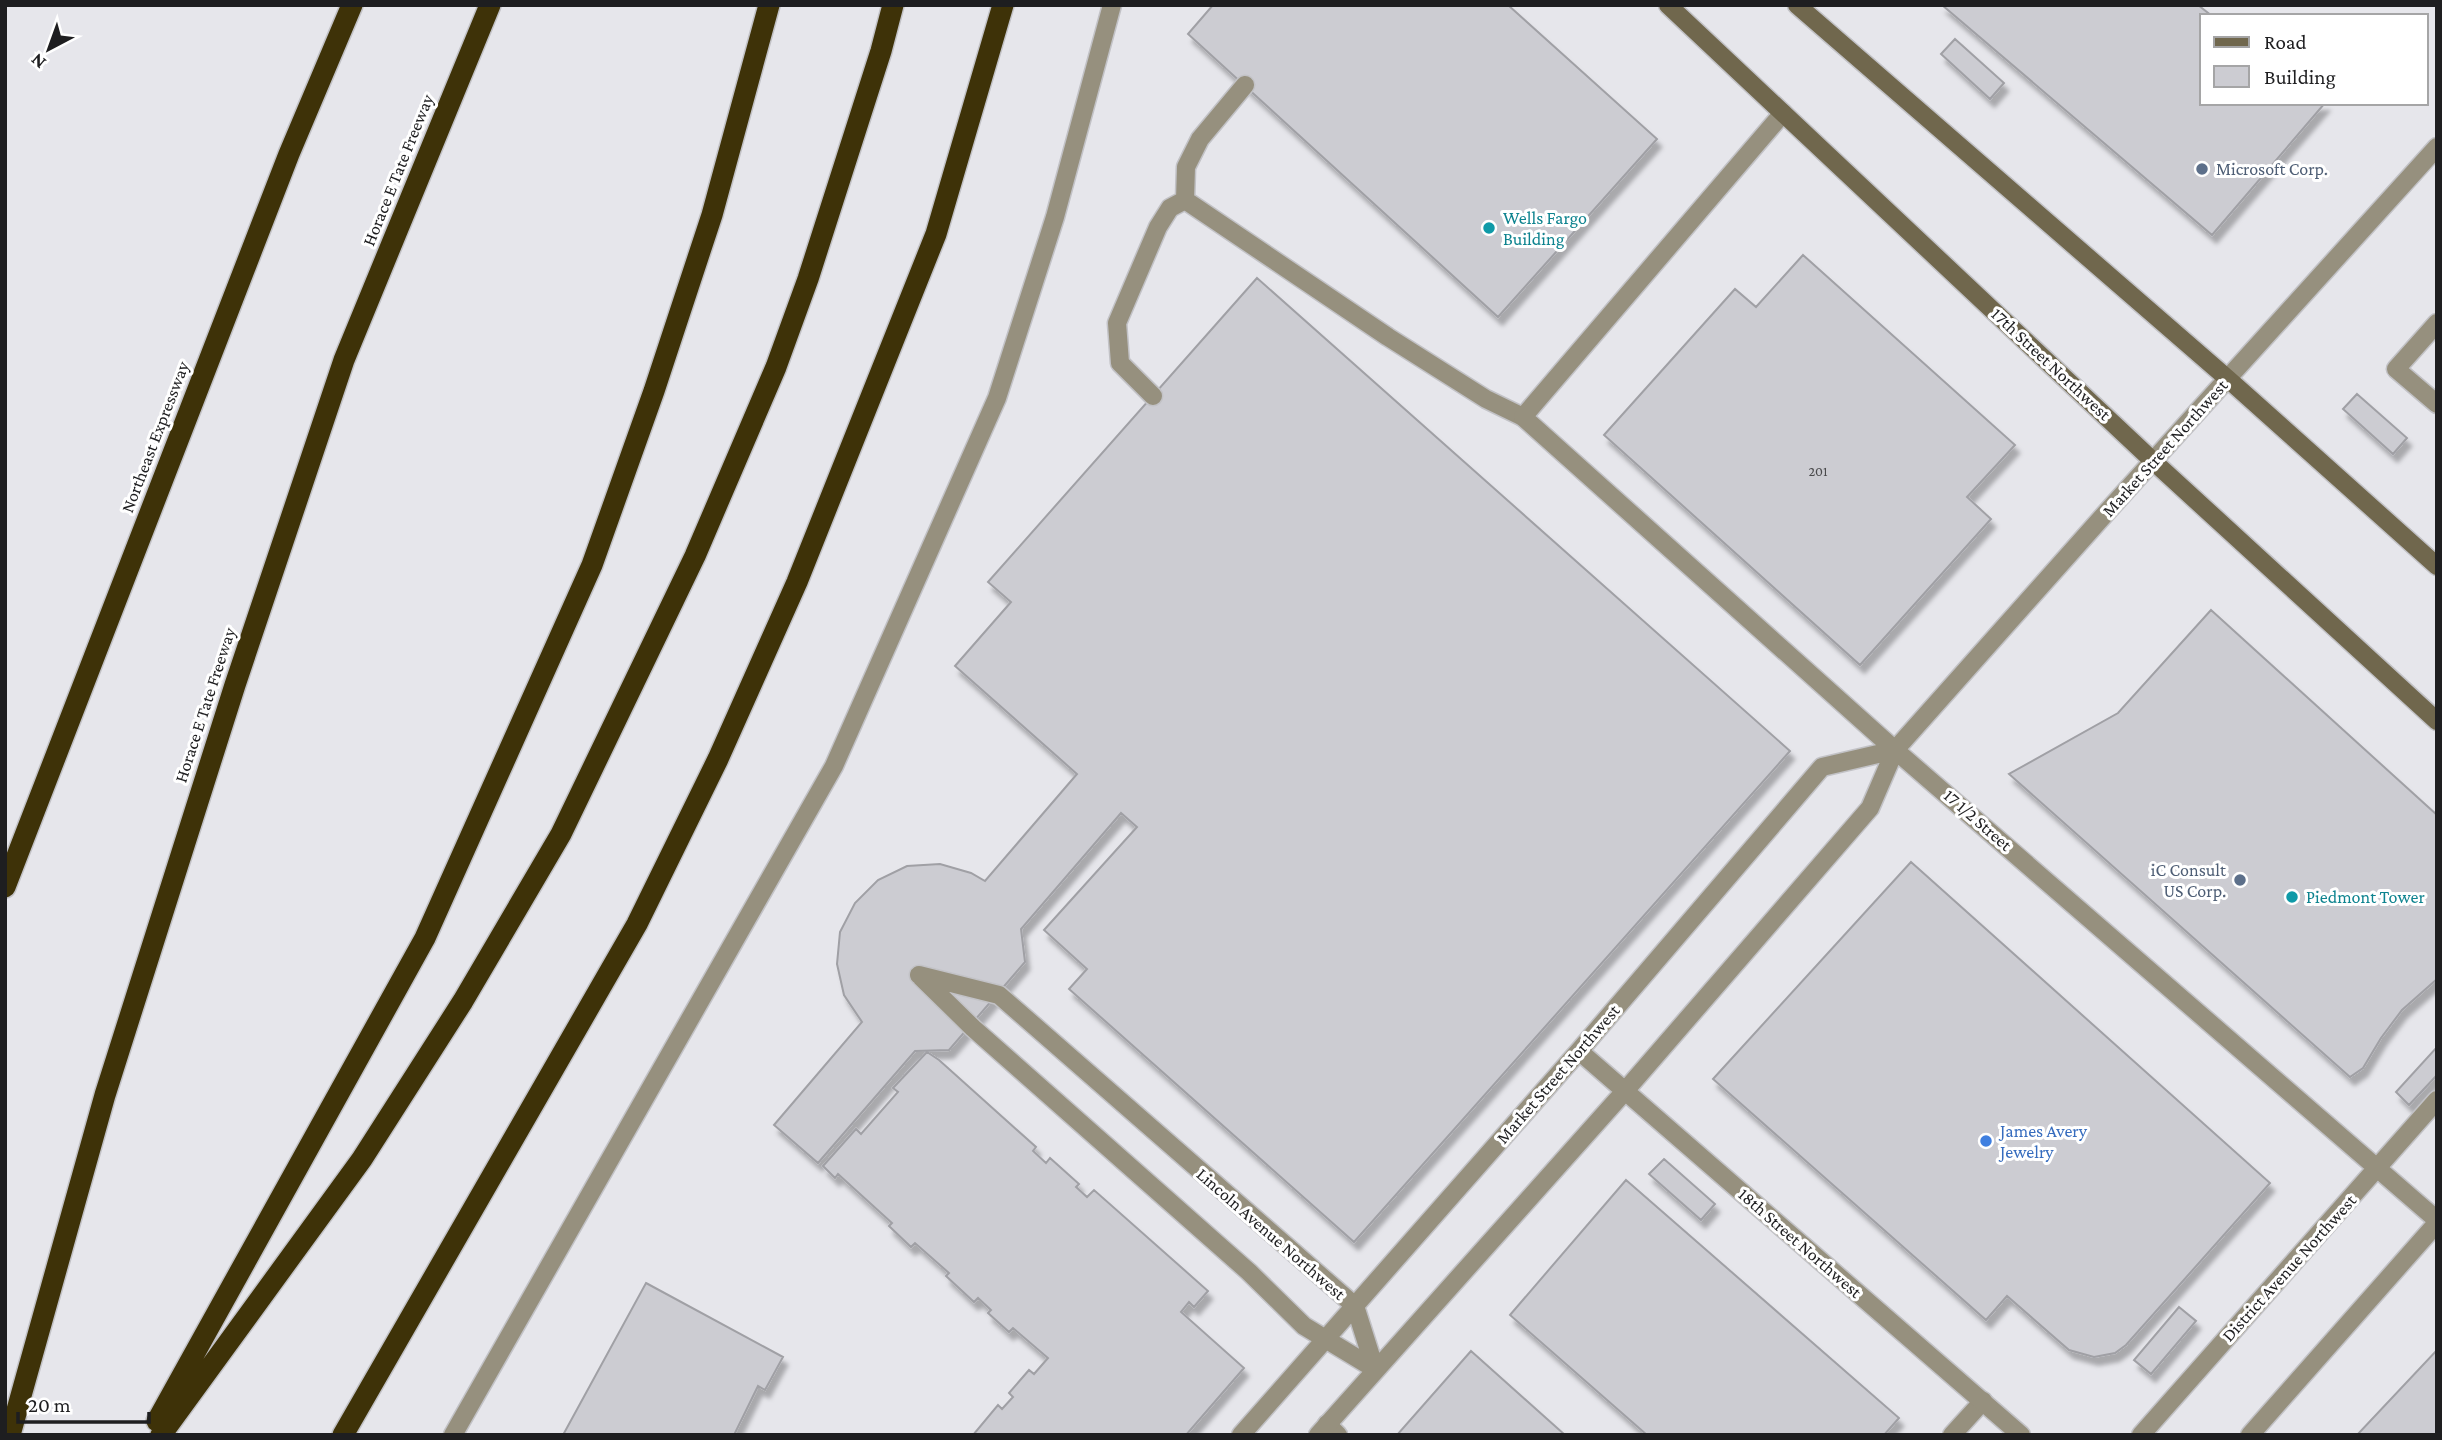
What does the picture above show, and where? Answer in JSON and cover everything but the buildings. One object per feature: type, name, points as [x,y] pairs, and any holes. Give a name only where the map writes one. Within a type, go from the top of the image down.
[{"type":"highway","name":"Northeast Expressway","points":[[5,887],[289,154],[352,5]]},
{"type":"highway","name":"Horace E Tate Freeway","points":[[10,1435],[105,1095],[235,685],[335,386],[490,5]]},
{"type":"highway","points":[[149,1435],[425,938],[592,565],[712,215],[769,5]]},
{"type":"highway","points":[[161,1435],[362,1159],[463,1001],[561,834],[695,556],[776,366],[808,279],[881,51],[893,5]]},
{"type":"highway","points":[[343,1435],[637,925],[718,759],[797,582],[936,234],[1003,5]]},
{"type":"main road","name":"17th Street Northwest","points":[[1668,5],[2153,461],[2437,721]]},
{"type":"main road","points":[[1797,5],[2228,379],[2437,566]]},
{"type":"street","points":[[453,1435],[834,766],[997,398],[1055,218],[1112,5]]},
{"type":"street","points":[[1153,396],[1120,363],[1117,323],[1158,227],[1170,208],[1185,200],[1186,167],[1200,139],[1245,85]]},
{"type":"street","points":[[1523,417],[1783,113]]},
{"type":"street","name":"Market Street Northwest","points":[[1328,1431],[1375,1369],[1625,1091],[1870,808],[1895,750],[2437,147]]},
{"type":"street","name":"17 1/2 Street","points":[[1185,200],[1399,344],[1486,399],[1523,417],[1895,750],[2437,1221]]},
{"type":"street","points":[[2437,323],[2396,369],[2437,404]]},
{"type":"street","name":"Market Street Northwest","points":[[1241,1435],[1579,1051],[1822,767],[1895,750]]},
{"type":"street","name":"Lincoln Avenue Northwest","points":[[919,975],[999,995],[1354,1306],[1375,1369],[1304,1326],[1249,1272],[973,1028],[919,975]]},
{"type":"street","name":"18th Street Northwest","points":[[1579,1051],[2021,1435]]},
{"type":"street","name":"District Avenue Northwest","points":[[2141,1435],[2437,1100]]},
{"type":"street","points":[[2250,1435],[2437,1221]]},
{"type":"street","points":[[1952,1435],[1983,1401]]},
{"type":"place","name":"Microsoft Corp.","points":[[2202,169]]},
{"type":"place","name":"Wells Fargo Building","points":[[1489,228]]},
{"type":"place","name":"iC Consult US Corp.","points":[[2240,880]]},
{"type":"place","name":"Piedmont Tower","points":[[2292,897]]},
{"type":"place","name":"James Avery Jewelry","points":[[1986,1141]]}]
